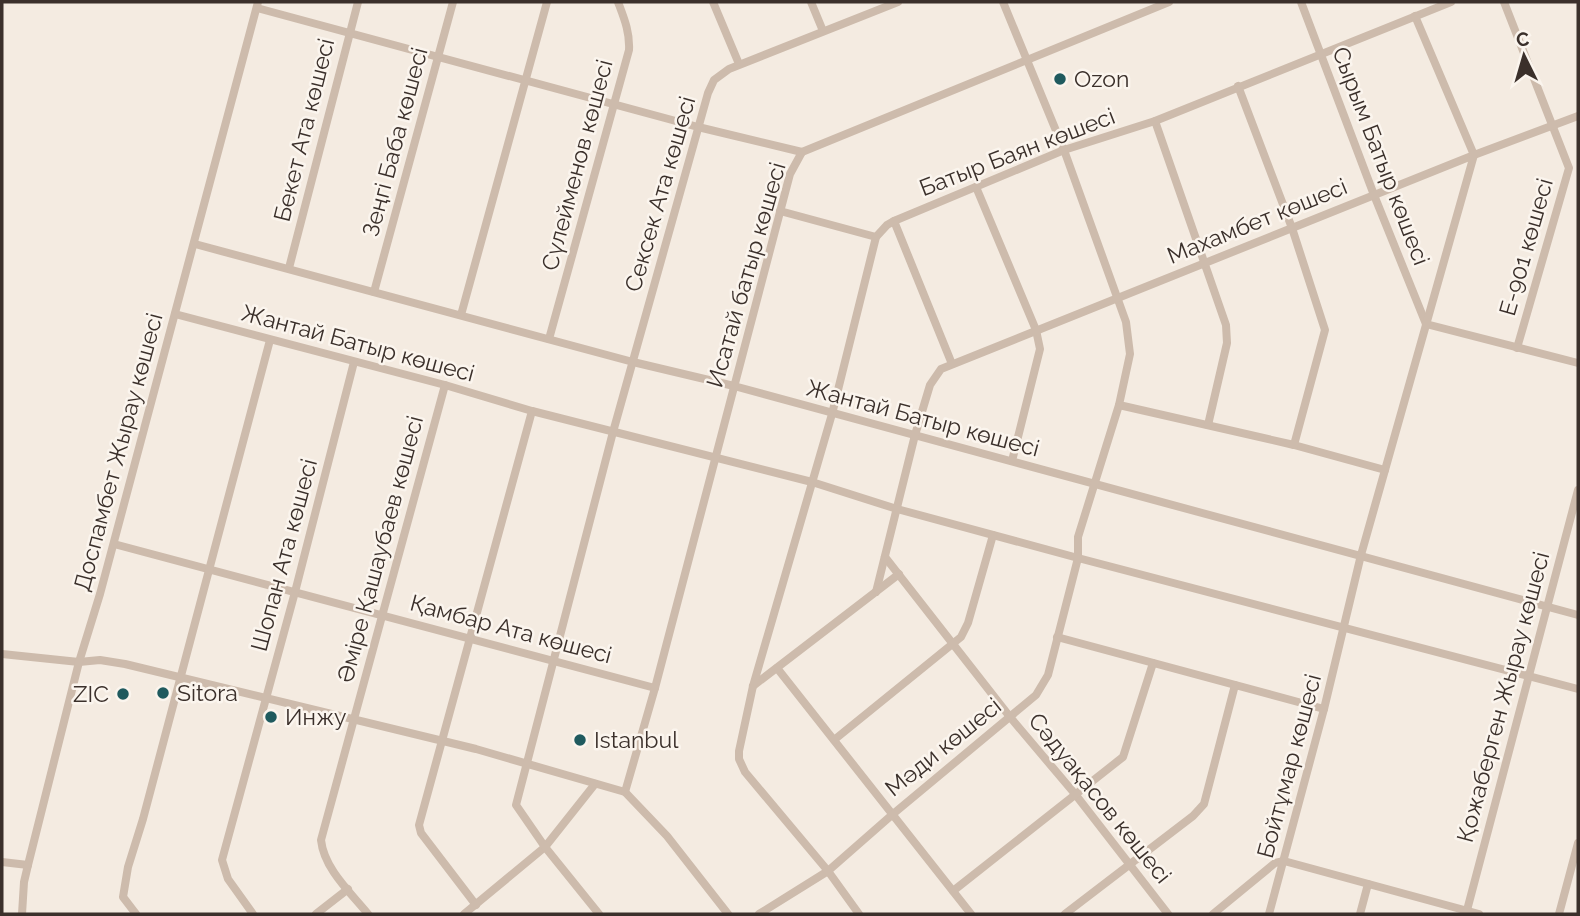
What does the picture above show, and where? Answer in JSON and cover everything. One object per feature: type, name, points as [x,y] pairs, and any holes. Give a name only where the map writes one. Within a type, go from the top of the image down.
[{"type":"street","name":"Бекет Ата көшесі","points":[[289,268],[358,2]]},
{"type":"street","name":"Зеңгі Баба көшесі","points":[[374,292],[453,2]]},
{"type":"street","points":[[461,315],[547,2]]},
{"type":"street","name":"Сүлейменов көшесі","points":[[549,339],[629,50],[630,38],[618,2]]},
{"type":"street","points":[[713,2],[739,64]]},
{"type":"street","points":[[811,2],[823,31]]},
{"type":"street","name":"Сексек Ата көшесі","points":[[545,847],[516,805],[613,432],[698,127],[714,79],[739,64],[898,2]]},
{"type":"street","points":[[1003,2],[1064,150],[1126,323],[1130,343],[1119,405],[1294,445],[1385,470]]},
{"type":"street","name":"Исатай батыр көшесі","points":[[625,792],[655,688],[790,174],[802,152],[1169,2]]},
{"type":"street","name":"Сырым Батыр көшесі","points":[[1301,2],[1426,324]]},
{"type":"street","name":"Батыр Баян көшесі","points":[[876,237],[894,221],[1064,150],[1155,121],[1451,2]]},
{"type":"street","name":"Е-901 көшесі","points":[[1504,2],[1553,127],[1574,169],[1517,348]]},
{"type":"street","points":[[258,5],[349,34],[802,152]]},
{"type":"street","name":"Доспамбет Жырау көшесі","points":[[22,914],[28,864],[79,662],[114,544],[258,5]]},
{"type":"street","points":[[1415,16],[1474,155],[1426,324],[1578,363]]},
{"type":"street","points":[[1238,86],[1292,228],[1325,330],[1294,445]]},
{"type":"street","name":"Махамбет көшесі","points":[[952,364],[1578,116]]},
{"type":"street","points":[[1155,121],[1226,326],[1227,344],[1208,425]]},
{"type":"street","points":[[976,187],[1036,330],[1040,349],[1012,461]]},
{"type":"street","points":[[780,211],[876,237],[832,414],[753,686],[739,751],[741,766],[828,871],[859,914]]},
{"type":"street","points":[[876,592],[930,385],[941,369],[952,364],[894,221]]},
{"type":"street","name":"Жантай Батыр көшесі","points":[[195,244],[633,362],[734,386],[1578,615]]},
{"type":"street","name":"Жантай Батыр көшесі","points":[[175,314],[446,385],[532,411],[716,456],[1077,558],[1529,676]]},
{"type":"street","name":"Бойтұмар көшесі","points":[[1269,914],[1346,627],[1361,555],[1426,324]]},
{"type":"street","points":[[136,914],[123,897],[123,889],[270,340]]},
{"type":"street","name":"Шопан Ата көшесі","points":[[253,914],[228,879],[222,860],[354,362]]},
{"type":"street","name":"Әміре Қашаубаев көшесі","points":[[368,914],[322,852],[321,840],[446,385]]},
{"type":"street","name":"Мәди көшесі","points":[[759,914],[828,871],[1035,695],[1048,675],[1077,558],[1078,537],[1119,405]]},
{"type":"street","points":[[476,905],[421,834],[419,825],[532,411]]},
{"type":"street","name":"Қожаберген Жырау көшесі","points":[[1467,913],[1578,491]]},
{"type":"street","points":[[834,740],[961,637],[968,623],[993,535]]},
{"type":"street","name":"Қамбар Ата көшесі","points":[[114,544],[655,688]]},
{"type":"street","name":"Сәдуақасов көшесі","points":[[885,557],[1168,914]]},
{"type":"street","points":[[753,686],[899,574]]},
{"type":"street","points":[[1057,638],[1324,709]]},
{"type":"street","points":[[2,654],[79,662],[100,660],[179,677],[528,763],[625,792],[667,836],[728,914]]},
{"type":"street","points":[[953,891],[1123,757],[1153,663]]},
{"type":"street","points":[[777,668],[971,914]]},
{"type":"street","points":[[1529,676],[1578,689]]},
{"type":"street","points":[[1065,914],[1193,816],[1204,804],[1235,685]]},
{"type":"street","points":[[464,914],[545,847],[595,784]]},
{"type":"street","points":[[1559,914],[1578,843]]},
{"type":"street","points":[[545,847],[599,914]]},
{"type":"street","points":[[1213,914],[1275,863],[1284,861],[1467,913],[1479,914]]},
{"type":"street","points":[[2,862],[28,864]]},
{"type":"street","points":[[1360,914],[1368,884]]},
{"type":"street","points":[[316,914],[348,889]]},
{"type":"place","name":"Ozon","points":[[1060,79]]},
{"type":"place","name":"Sitora","points":[[163,693]]},
{"type":"place","name":"ZIC","points":[[123,694]]},
{"type":"place","name":"Инжу","points":[[271,717]]},
{"type":"place","name":"Istanbul","points":[[580,740]]}]
